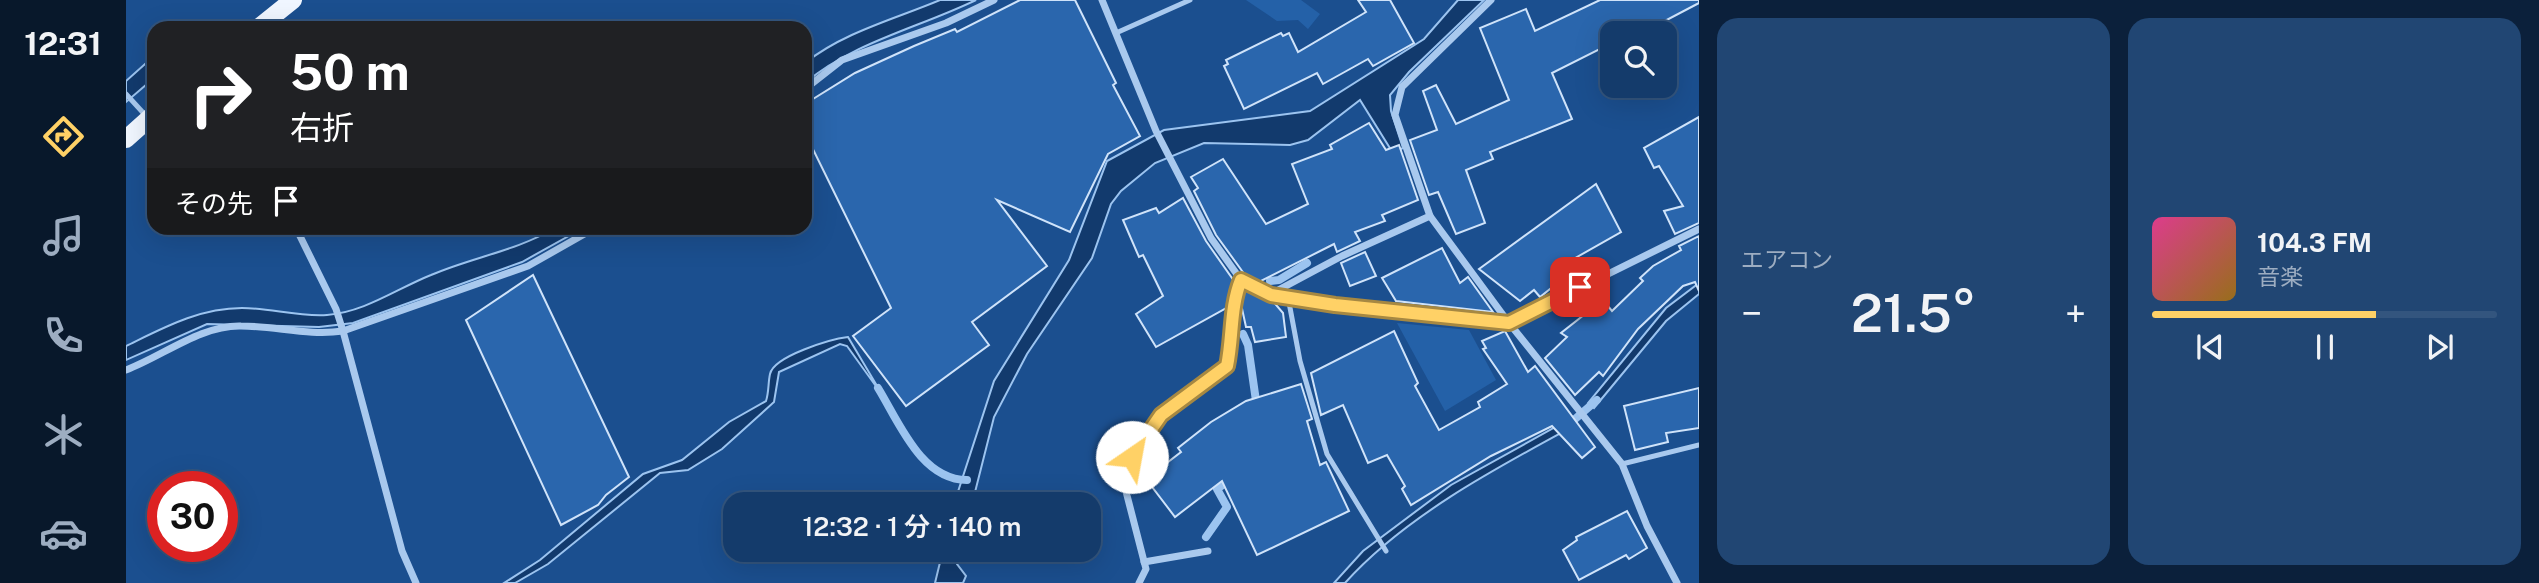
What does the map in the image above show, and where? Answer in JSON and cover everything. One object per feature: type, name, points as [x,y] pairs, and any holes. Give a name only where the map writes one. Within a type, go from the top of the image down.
[{"type":"main road","points":[[267,21],[293,0]]},
{"type":"main road","points":[[126,139],[147,121]]},
{"type":"street","points":[[812,84],[842,60],[946,23],[993,0]]},
{"type":"street","points":[[1102,0],[1168,156],[1210,238],[1241,280],[1271,295],[1406,314],[1509,323],[1699,229]]},
{"type":"street","points":[[1491,0],[1402,87],[1395,114],[1430,216],[1509,323],[1622,464],[1647,526],[1677,583]]},
{"type":"street","points":[[1271,295],[1342,256],[1430,216]]},
{"type":"street","points":[[299,235],[343,329],[402,551],[416,583]]},
{"type":"street","points":[[126,370],[210,331],[240,325],[322,334],[343,329],[528,266],[583,235]]},
{"type":"street","points":[[1139,583],[1146,569],[1122,476],[1142,439],[1161,415],[1227,366],[1233,339],[1233,299],[1241,280]]},
{"type":"street","points":[[1144,562],[1208,551]]},
{"type":"lane","points":[[1116,33],[1190,0]]},
{"type":"lane","points":[[126,94],[147,114]]},
{"type":"lane","points":[[1288,297],[1300,361],[1327,454],[1385,550]]},
{"type":"lane","points":[[1622,464],[1699,445]]},
{"type":"shaded area","points":[[940,0],[976,0],[865,46],[812,78],[812,58],[870,27]]},
{"type":"shaded area","points":[[1246,0],[1301,0],[1320,14],[1308,29],[1298,20],[1277,21]]},
{"type":"shaded area","points":[[1458,0],[1484,0],[1409,72],[1390,95],[1391,111],[1403,148],[1393,153],[1360,100],[1308,140],[1290,145],[1204,143],[1155,163],[1121,191],[1111,204],[1092,258],[1027,354],[994,417],[975,492],[958,492],[994,381],[1069,260],[1107,161],[1164,130],[1310,111],[1424,39]]},
{"type":"shaded area","points":[[147,62],[147,84],[126,102],[126,81]]},
{"type":"shaded area","points":[[570,235],[522,262],[353,323],[319,327],[207,324],[126,360],[126,346],[196,315],[242,308],[305,315],[341,313],[367,305],[447,269],[540,236]]},
{"type":"shaded area","points":[[1699,283],[1699,294],[1666,321],[1594,408],[1588,403],[1666,308]]},
{"type":"shaded area","points":[[1397,323],[1469,330],[1496,380],[1445,411]]},
{"type":"shaded area","points":[[848,337],[883,396],[847,346],[840,344],[779,372],[774,402],[722,449],[688,470],[660,473],[548,564],[515,583],[504,583],[540,560],[643,474],[682,460],[729,422],[766,401],[770,374],[781,361],[817,345]]},
{"type":"shaded area","points":[[1568,420],[1574,426],[1452,496],[1395,537],[1345,583],[1334,583],[1363,551],[1451,485]]},
{"type":"shaded area","points":[[940,562],[958,562],[966,576],[963,583],[935,583]]},
{"type":"building","points":[[1020,0],[1075,0],[1116,83],[1113,85],[1140,136],[1108,154],[1070,232],[997,200],[1047,266],[972,322],[989,345],[906,406],[853,336],[891,308],[812,147],[812,100],[855,73],[955,29],[957,32]]},
{"type":"building","points":[[1358,0],[1390,0],[1414,43],[1373,66],[1368,59],[1323,84],[1317,73],[1244,109],[1224,66],[1228,64],[1226,60],[1281,33],[1283,36],[1289,33],[1298,52],[1366,12]]},
{"type":"building","points":[[1600,0],[1699,0],[1699,3],[1665,21],[1600,21],[1600,49],[1552,73],[1572,119],[1490,152],[1493,159],[1466,170],[1485,223],[1456,234],[1438,192],[1429,195],[1410,140],[1437,130],[1423,91],[1436,85],[1456,124],[1509,100],[1480,28],[1526,9],[1535,31]]},
{"type":"building","points":[[1699,117],[1699,223],[1675,234],[1664,211],[1683,206],[1659,166],[1654,168],[1644,148]]},
{"type":"building","points":[[1369,123],[1386,150],[1399,145],[1418,200],[1382,215],[1385,221],[1355,232],[1360,241],[1337,252],[1334,244],[1259,282],[1245,275],[1216,235],[1194,191],[1198,188],[1191,177],[1223,159],[1266,224],[1308,204],[1292,164],[1332,149],[1330,145]]},
{"type":"building","points":[[1596,184],[1621,232],[1570,261],[1576,268],[1540,297],[1534,290],[1520,301],[1479,269]]},
{"type":"building","points":[[1183,198],[1206,241],[1234,281],[1228,307],[1156,347],[1136,314],[1163,296],[1143,255],[1139,257],[1123,220],[1156,208],[1159,213]]},
{"type":"building","points":[[1699,236],[1699,291],[1695,282],[1683,286],[1638,329],[1603,376],[1599,372],[1575,395],[1545,358],[1567,337],[1561,333],[1603,300],[1612,311],[1643,281],[1640,278],[1653,266],[1681,250],[1679,246]]},
{"type":"building","points":[[1442,248],[1460,283],[1468,277],[1493,312],[1396,301],[1382,278]]},
{"type":"building","points":[[1365,252],[1376,276],[1350,286],[1341,263]]},
{"type":"building","points":[[533,275],[629,477],[598,505],[561,525],[466,320]]},
{"type":"building","points":[[1245,288],[1272,300],[1283,313],[1286,337],[1255,342],[1251,327],[1246,327],[1241,304]]},
{"type":"building","points":[[1394,331],[1418,383],[1415,386],[1439,430],[1480,407],[1478,402],[1507,384],[1483,349],[1486,348],[1482,341],[1505,331],[1528,372],[1535,366],[1595,447],[1582,458],[1552,426],[1491,456],[1411,505],[1402,489],[1405,486],[1387,455],[1368,463],[1343,405],[1321,415],[1311,373]]},
{"type":"building","points":[[1301,384],[1312,419],[1307,421],[1320,465],[1326,462],[1349,511],[1257,555],[1222,481],[1175,517],[1146,479],[1181,452],[1178,448],[1211,422],[1246,401]]},
{"type":"building","points":[[1699,388],[1699,428],[1666,433],[1668,442],[1635,450],[1624,406]]},
{"type":"building","points":[[1627,511],[1647,548],[1629,559],[1626,555],[1579,580],[1563,550],[1577,540],[1576,537]]},
{"type":"waterway","points":[[1270,281],[1279,280],[1307,263]]},
{"type":"waterway","points":[[1243,334],[1248,345],[1257,408]]},
{"type":"waterway","points":[[878,388],[903,432],[924,460],[951,477],[967,480]]},
{"type":"waterway","points":[[1567,426],[1597,400]]},
{"type":"waterway","points":[[1206,537],[1227,507],[1217,489],[1230,480]]},
{"type":"route","points":[[1132,457],[1161,415],[1227,366],[1233,339],[1233,299],[1241,280],[1271,295],[1461,320],[1509,323],[1580,287]]}]
